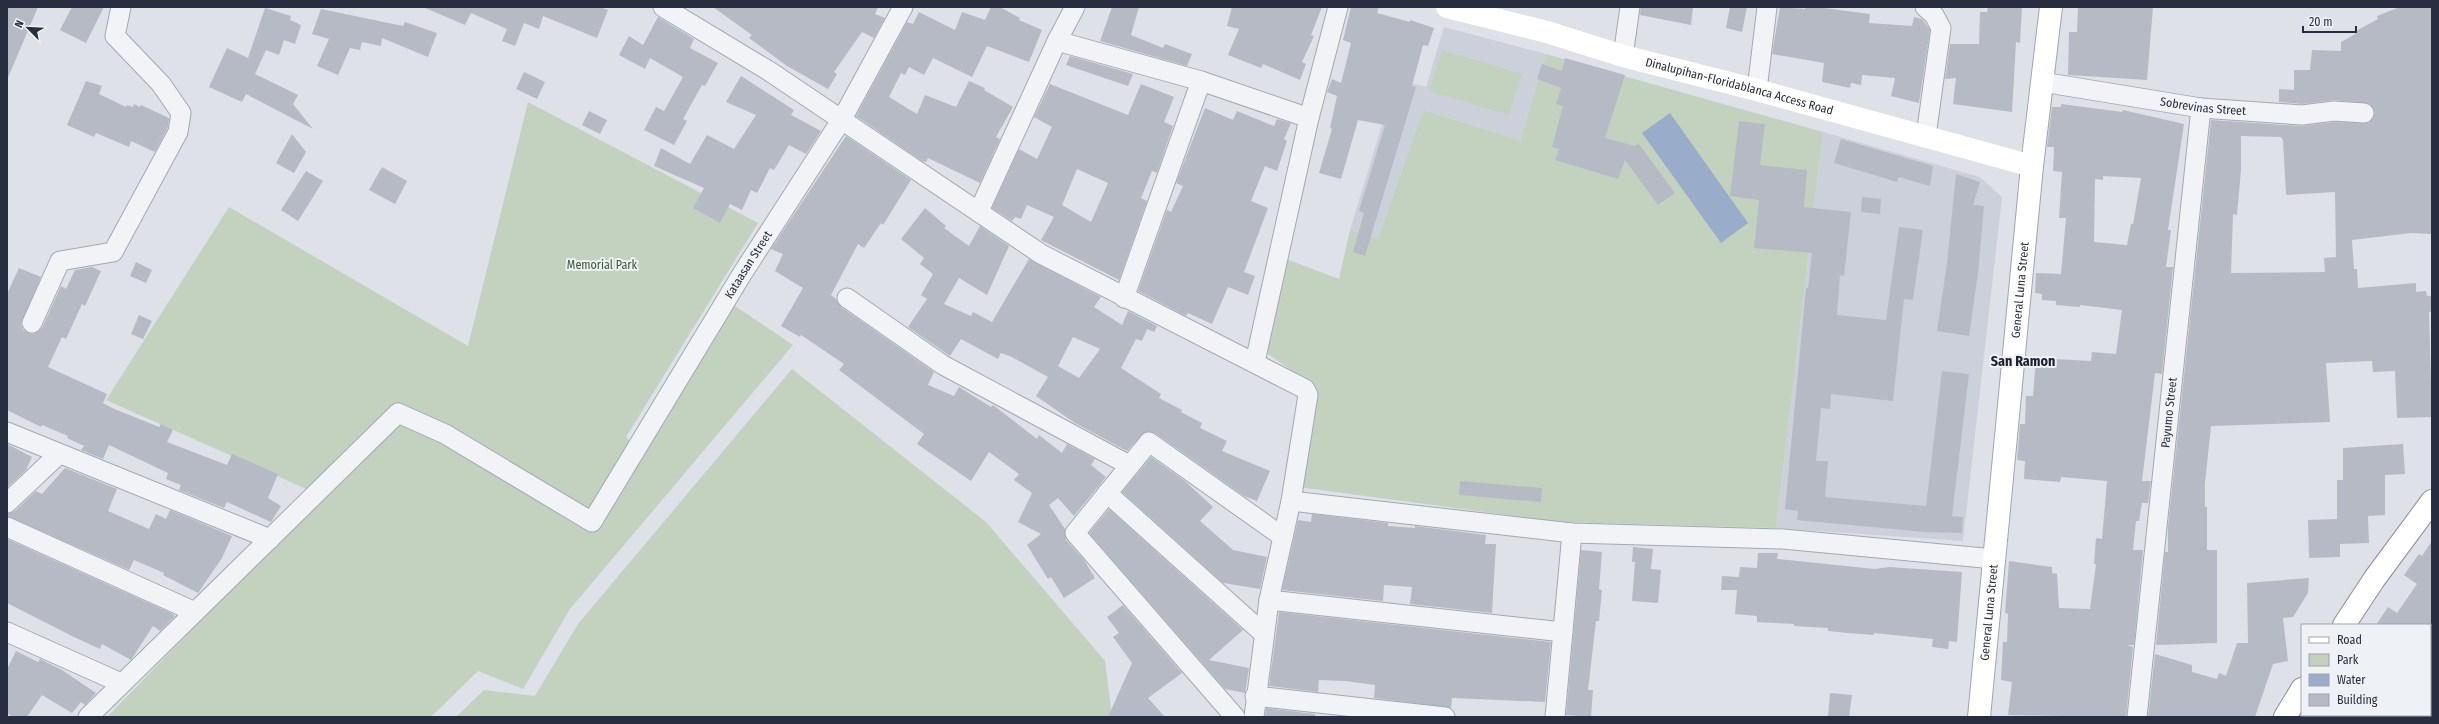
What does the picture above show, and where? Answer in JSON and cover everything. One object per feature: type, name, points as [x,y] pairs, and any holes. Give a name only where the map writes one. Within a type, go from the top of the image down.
[{"type":"main road","name":"Dinalupihan-Floridablanca Access Road","points":[[1447,7],[1490,13],[1623,56],[1757,90],[2032,166]]},
{"type":"main road","name":"General Luna Street","points":[[1979,717],[2032,166],[2051,7]]},
{"type":"main road","points":[[2345,624],[2375,578],[2432,501]]},
{"type":"main road","points":[[2284,717],[2301,691]]},
{"type":"street","points":[[32,323],[60,261],[113,252],[178,132],[182,113],[160,84],[115,36],[122,7]]},
{"type":"street","points":[[664,7],[769,71],[1041,254],[1124,298],[1255,362],[1304,389],[1308,395],[1291,501],[1269,600],[1254,717]]},
{"type":"street","name":"Kataasan Street","points":[[270,539],[398,412],[445,434],[592,522],[738,281],[842,119],[903,7]]},
{"type":"street","points":[[979,211],[1057,41],[1075,7]]},
{"type":"street","points":[[1255,362],[1309,118],[1338,7]]},
{"type":"street","points":[[1623,56],[1630,7]]},
{"type":"street","points":[[1757,90],[1767,7]]},
{"type":"street","points":[[1925,7],[1934,15],[1941,28],[1926,136]]},
{"type":"street","points":[[1057,41],[1201,81],[1309,118]]},
{"type":"street","points":[[1124,298],[1201,81]]},
{"type":"street","name":"Sobrevinas Street","points":[[2042,82],[2201,108],[2302,115],[2334,111],[2364,113]]},
{"type":"street","name":"Payumo Street","points":[[2137,717],[2201,108]]},
{"type":"street","points":[[847,298],[943,365],[1129,465]]},
{"type":"street","points":[[7,432],[270,539],[121,683],[88,717]]},
{"type":"street","points":[[1235,717],[1075,533],[1129,465],[1150,442],[1283,537]]},
{"type":"street","points":[[7,503],[59,454]]},
{"type":"street","points":[[1107,493],[1264,634]]},
{"type":"street","points":[[1291,501],[1572,533],[1783,539],[1994,559]]},
{"type":"street","points":[[7,527],[194,612]]},
{"type":"street","points":[[1555,717],[1572,533]]},
{"type":"street","points":[[1269,600],[1563,632]]},
{"type":"street","points":[[7,632],[121,683]]},
{"type":"street","points":[[1256,696],[1445,717]]},
{"type":"shaded area","points":[[1444,27],[1546,54],[1520,140],[1423,110],[1378,239],[1350,230],[1396,79],[1426,87]]},
{"type":"shaded area","points":[[1823,132],[1980,177],[2002,197],[1963,541],[1776,528]]},
{"type":"shaded area","points":[[2432,656],[2432,717],[2312,717],[2431,716]]},
{"type":"green space","points":[[1442,50],[1522,74],[1509,115],[1429,91]]},
{"type":"green space","points":[[1546,54],[1823,132],[1776,528],[1560,522],[1298,487],[1315,387],[1264,351],[1286,259],[1339,279],[1350,230],[1378,239],[1423,110],[1520,140]]},
{"type":"green space","name":"Memorial Park","points":[[528,102],[758,223],[626,437],[631,443],[723,298],[793,345],[570,609],[523,689],[478,671],[431,717],[107,717],[322,496],[106,400],[229,207],[468,346]]},
{"type":"green space","points":[[792,369],[986,522],[1105,661],[1112,717],[456,717],[484,690],[535,696],[578,624]]},
{"type":"water","points":[[1670,113],[1748,223],[1721,243],[1642,133]]},
{"type":"building","points":[[7,7],[38,7],[7,80]]},
{"type":"building","points":[[72,7],[104,7],[86,43],[60,30]]},
{"type":"building","points":[[423,7],[600,7],[608,10],[597,38],[543,16],[539,29],[524,23],[515,46],[502,41],[507,29],[471,13],[465,25]]},
{"type":"building","points":[[713,7],[878,7],[875,14],[885,18],[874,38],[862,32],[834,72],[837,74],[828,89],[787,66],[749,38],[752,35]]},
{"type":"building","points":[[991,7],[1000,7],[1020,18],[1019,20],[1042,30],[1029,62],[987,46],[972,77],[933,58],[924,75],[909,67],[905,75],[901,73],[889,97],[917,114],[925,95],[956,107],[969,81],[985,88],[984,90],[1013,107],[996,137],[1000,139],[980,183],[928,158],[926,162],[922,161],[856,116],[907,22],[913,24],[919,12],[955,30],[962,12],[985,20]]},
{"type":"building","points":[[1112,7],[1139,7],[1131,35],[1163,48],[1165,44],[1192,54],[1187,66],[1100,41]]},
{"type":"building","points":[[1232,7],[1322,7],[1311,35],[1314,36],[1302,62],[1306,64],[1300,80],[1263,64],[1261,68],[1228,55],[1239,29],[1227,26]]},
{"type":"building","points":[[1351,7],[1379,7],[1377,13],[1410,22],[1410,20],[1434,28],[1428,46],[1423,45],[1412,86],[1416,87],[1365,256],[1353,252],[1364,213],[1359,211],[1385,125],[1358,120],[1341,179],[1319,173],[1332,129],[1330,128],[1337,96],[1327,92],[1332,79],[1341,83],[1351,43],[1343,40]]},
{"type":"building","points":[[1641,7],[1693,7],[1691,25],[1640,15]]},
{"type":"building","points":[[1730,7],[1747,7],[1742,32],[1726,28]]},
{"type":"building","points":[[1780,7],[1805,9],[1805,7],[1816,7],[1870,14],[1869,23],[1912,26],[1914,17],[1922,19],[1930,30],[1919,103],[1891,96],[1895,78],[1862,75],[1861,85],[1851,83],[1850,88],[1822,82],[1824,63],[1772,54]]},
{"type":"building","points":[[1988,7],[2022,7],[2020,43],[2016,42],[2012,112],[1953,104],[1956,78],[1945,79],[1950,44],[1979,44],[1980,12],[1987,12]]},
{"type":"building","points":[[2078,7],[2153,7],[2147,80],[2068,75],[2069,32],[2077,32]]},
{"type":"building","points":[[2400,7],[2432,7],[2432,234],[2411,233],[2352,240],[2354,269],[2357,269],[2358,288],[2416,283],[2416,292],[2426,291],[2427,296],[2432,296],[2432,311],[2429,312],[2432,417],[2397,418],[2395,371],[2373,372],[2372,361],[2326,363],[2330,422],[2211,426],[2205,483],[2205,507],[2207,507],[2207,550],[2217,550],[2217,643],[2156,645],[2165,552],[2168,552],[2168,527],[2211,120],[2301,126],[2334,122],[2369,123],[2375,113],[2370,104],[2335,100],[2302,104],[2279,102],[2279,89],[2294,90],[2294,70],[2310,70],[2312,50],[2341,51],[2341,42],[2357,33],[2356,31],[2378,19],[2377,16]],"holes":[[[2241,136],[2281,137],[2283,140],[2286,195],[2335,192],[2336,257],[2324,258],[2325,272],[2231,273],[2233,214],[2237,215],[2241,170]]]},
{"type":"building","points":[[265,8],[291,16],[290,20],[301,25],[295,44],[284,40],[279,55],[266,50],[255,74],[298,95],[293,104],[313,129],[246,94],[242,102],[209,87],[227,48],[248,58]]},
{"type":"building","points":[[321,9],[403,26],[405,22],[437,33],[428,57],[382,38],[381,46],[362,42],[360,50],[350,48],[338,75],[317,66],[329,39],[312,34]]},
{"type":"building","points":[[658,17],[694,39],[690,48],[718,63],[705,86],[702,85],[683,119],[687,121],[674,145],[644,130],[656,107],[664,111],[683,77],[650,58],[645,69],[619,55],[629,36],[643,45]]},
{"type":"building","points":[[1070,56],[1133,74],[1128,86],[1066,65]]},
{"type":"building","points":[[1565,58],[1625,75],[1605,138],[1635,146],[1638,143],[1675,193],[1658,205],[1625,160],[1618,179],[1555,160],[1559,149],[1552,147],[1563,106],[1556,104],[1561,88],[1537,79],[1542,64],[1562,71]]},
{"type":"building","points":[[524,72],[545,82],[537,99],[516,89]]},
{"type":"building","points":[[741,76],[794,110],[791,115],[821,131],[806,154],[789,145],[774,170],[770,168],[757,193],[751,190],[742,210],[730,204],[720,223],[693,208],[704,188],[654,166],[661,148],[690,164],[707,135],[734,149],[756,115],[726,102]]},
{"type":"building","points":[[86,81],[102,86],[99,94],[126,107],[127,105],[133,107],[134,104],[140,107],[141,105],[169,118],[168,127],[155,152],[131,141],[129,147],[96,133],[94,137],[67,125]]},
{"type":"building","points":[[1050,84],[1128,115],[1141,84],[1174,97],[1164,122],[1173,126],[1157,173],[1152,171],[1141,198],[1147,201],[1119,280],[1041,240],[1054,217],[1027,205],[1021,219],[1015,217],[1012,221],[992,208],[1019,149],[1037,159],[1052,127],[1034,117]],"holes":[[[1077,169],[1108,183],[1091,222],[1062,205]]]},
{"type":"building","points":[[2061,104],[2122,112],[2123,110],[2184,124],[2168,230],[2171,230],[2166,267],[2173,267],[2162,374],[2155,373],[2142,481],[2151,481],[2148,503],[2142,503],[2139,521],[2136,521],[2133,550],[2143,550],[2134,645],[2127,645],[2133,647],[2126,717],[2008,715],[2012,682],[2001,680],[2003,642],[2007,642],[2008,614],[2005,613],[2009,561],[2052,567],[2052,573],[2057,574],[2059,608],[2090,609],[2096,564],[2094,564],[2096,538],[2102,539],[2107,481],[2061,477],[2060,482],[2024,479],[2025,461],[2017,460],[2020,424],[2025,424],[2026,396],[2033,396],[2036,358],[2091,361],[2092,352],[2116,354],[2122,310],[2080,305],[2080,307],[2056,305],[2056,301],[2042,300],[2042,294],[2035,293],[2036,273],[2061,274],[2066,218],[2059,218],[2062,172],[2053,171],[2054,147],[2047,147],[2052,107],[2061,107]],"holes":[[[2103,176],[2141,178],[2133,224],[2131,224],[2127,245],[2094,242],[2095,179],[2103,180]]]},
{"type":"building","points":[[1205,108],[1233,120],[1237,111],[1274,126],[1277,119],[1291,123],[1284,139],[1287,141],[1277,171],[1265,166],[1251,201],[1268,208],[1244,272],[1255,276],[1248,295],[1228,287],[1212,324],[1188,313],[1186,316],[1138,291],[1167,210],[1171,212],[1183,186],[1176,183]]},
{"type":"building","points":[[589,111],[607,120],[600,134],[582,125]]},
{"type":"building","points":[[1739,121],[1765,124],[1760,165],[1807,170],[1804,207],[1851,212],[1844,276],[1840,275],[1837,315],[1886,320],[1899,227],[1923,230],[1913,300],[1904,299],[1893,401],[1831,394],[1830,409],[1821,408],[1816,461],[1828,461],[1825,497],[1926,506],[1942,371],[1969,374],[1952,516],[1963,517],[1962,533],[1925,532],[1797,520],[1798,511],[1785,509],[1806,288],[1808,288],[1812,253],[1754,248],[1759,200],[1730,196]]},
{"type":"building","points":[[292,134],[306,152],[294,173],[276,163]]},
{"type":"building","points":[[846,136],[911,180],[883,225],[881,223],[864,248],[858,244],[831,295],[836,299],[841,307],[934,372],[928,385],[954,396],[959,387],[991,407],[993,405],[1037,439],[1039,435],[1062,453],[1067,444],[1095,459],[1091,465],[1106,477],[1074,516],[1058,498],[1049,505],[1065,529],[1066,540],[1084,560],[1095,578],[1064,598],[1051,577],[1048,579],[1027,545],[1041,534],[1018,522],[1032,493],[1014,480],[1019,474],[989,452],[971,481],[917,444],[924,434],[839,370],[844,364],[801,335],[800,337],[781,326],[803,288],[775,271],[783,254],[771,249]]},
{"type":"building","points":[[1841,139],[1933,166],[1930,186],[1899,177],[1897,182],[1834,163]]},
{"type":"building","points":[[382,167],[407,181],[395,204],[369,190]]},
{"type":"building","points":[[306,171],[323,181],[298,221],[281,210]]},
{"type":"building","points":[[1956,174],[1980,182],[1973,205],[1984,206],[1978,273],[1969,336],[1937,331],[1947,263]]},
{"type":"building","points":[[1862,197],[1881,199],[1880,214],[1861,212]]},
{"type":"building","points":[[925,208],[946,226],[944,228],[969,246],[980,226],[1009,246],[987,295],[959,278],[944,304],[971,316],[973,312],[992,322],[1029,259],[1101,297],[1094,307],[1122,325],[1128,311],[1157,326],[1154,332],[1147,329],[1142,341],[1136,339],[1121,368],[1161,394],[1159,398],[1202,423],[1200,428],[1227,441],[1222,451],[1270,471],[1257,501],[1244,496],[1155,433],[1145,432],[1127,451],[1075,423],[1036,396],[1048,377],[1012,357],[1001,353],[998,359],[961,339],[950,356],[908,327],[927,299],[921,295],[933,274],[920,264],[924,258],[901,239]],"holes":[[[1073,337],[1100,349],[1079,378],[1058,366]]]},
{"type":"building","points":[[136,262],[152,270],[146,283],[130,276]]},
{"type":"building","points":[[92,267],[101,271],[85,306],[82,304],[66,339],[62,337],[48,367],[107,394],[103,403],[112,408],[159,427],[161,424],[173,430],[167,442],[227,465],[232,454],[278,474],[268,498],[281,506],[271,522],[227,502],[224,508],[179,490],[181,485],[166,479],[168,473],[109,445],[103,459],[81,450],[84,446],[67,438],[68,436],[42,425],[41,427],[7,410],[7,294],[19,268],[41,277],[21,324],[23,330],[33,334],[42,328],[61,286],[66,289],[75,270]]},
{"type":"building","points":[[139,315],[152,321],[143,339],[131,334]]},
{"type":"building","points":[[7,444],[32,457],[26,470],[7,488]]},
{"type":"building","points":[[2403,444],[2405,474],[2385,475],[2385,515],[2368,516],[2369,543],[2340,544],[2340,557],[2309,558],[2308,520],[2337,519],[2337,480],[2343,480],[2343,448]]},
{"type":"building","points":[[1151,457],[1185,481],[1213,507],[1200,521],[1233,550],[1267,557],[1260,589],[1223,583],[1122,492]]},
{"type":"building","points":[[65,468],[117,489],[108,511],[149,529],[156,514],[166,519],[170,510],[232,536],[222,558],[198,593],[163,575],[164,573],[134,560],[129,570],[7,516],[7,514],[15,511],[36,491],[42,494]]},
{"type":"building","points":[[1460,481],[1542,488],[1541,502],[1459,495]]},
{"type":"building","points":[[1109,509],[1243,630],[1209,660],[1249,668],[1245,693],[1225,689],[1089,533]]},
{"type":"building","points":[[1312,514],[1388,523],[1388,526],[1415,528],[1415,526],[1486,535],[1485,544],[1496,544],[1492,613],[1410,604],[1412,587],[1384,585],[1383,601],[1282,590],[1298,520],[1311,522]]},
{"type":"building","points":[[7,539],[175,616],[160,631],[153,626],[131,660],[102,644],[100,649],[7,603]]},
{"type":"building","points":[[2432,541],[2432,625],[2377,624],[2388,607],[2397,613],[2417,584],[2404,575],[2419,554],[2422,556]]},
{"type":"building","points":[[1633,547],[1653,549],[1651,569],[1661,570],[1658,603],[1632,601],[1635,562],[1632,562]]},
{"type":"building","points":[[1581,550],[1602,552],[1599,589],[1602,590],[1599,621],[1596,621],[1588,690],[1593,690],[1591,717],[1566,715]]},
{"type":"building","points":[[1758,553],[1778,553],[1777,559],[1875,569],[1889,567],[1962,572],[1957,642],[1949,641],[1948,649],[1932,647],[1933,639],[1874,633],[1874,635],[1828,631],[1828,628],[1757,622],[1757,616],[1735,614],[1737,590],[1721,590],[1722,576],[1739,577],[1740,567],[1757,568]]},
{"type":"building","points":[[2309,578],[2308,593],[2293,617],[2283,618],[2288,661],[2273,664],[2255,717],[2148,717],[2155,654],[2192,665],[2192,672],[2217,679],[2219,673],[2226,676],[2237,643],[2248,643],[2247,583]]},
{"type":"building","points":[[1123,605],[1182,673],[1148,698],[1165,717],[1108,717],[1132,663],[1113,637],[1119,633],[1107,617]]},
{"type":"building","points":[[1279,612],[1551,642],[1545,702],[1452,698],[1451,708],[1374,698],[1375,685],[1345,681],[1319,680],[1318,692],[1269,686]]},
{"type":"building","points":[[16,651],[38,662],[40,659],[62,670],[96,693],[85,705],[81,702],[72,713],[42,695],[27,717],[12,717],[7,713],[7,669]]},
{"type":"building","points":[[1830,693],[1852,695],[1849,717],[1828,717]]},
{"type":"building","points":[[1266,708],[1315,714],[1315,717],[1265,717]]},
{"type":"district","name":"San Ramon","points":[[2023,361]]}]
